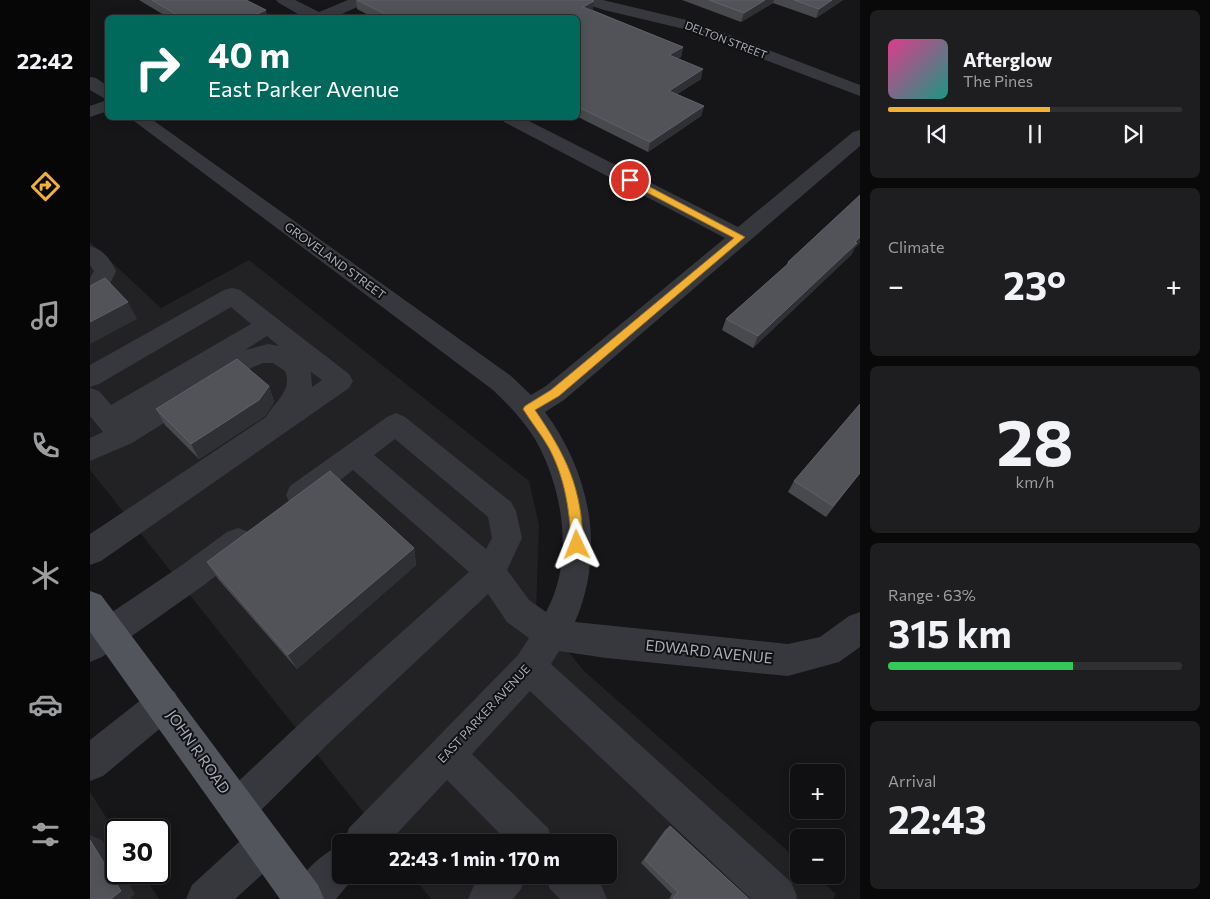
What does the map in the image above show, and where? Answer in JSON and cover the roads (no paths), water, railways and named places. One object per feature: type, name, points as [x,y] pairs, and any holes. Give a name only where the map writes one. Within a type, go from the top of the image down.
[{"type":"main road","name":"JOHN R ROAD","points":[[96,628],[163,704],[304,899]]},
{"type":"street","points":[[284,0],[312,15]]},
{"type":"street","points":[[325,15],[361,0]]},
{"type":"street","name":"DELTON STREET","points":[[588,0],[609,7],[689,25],[860,91]]},
{"type":"street","points":[[90,82],[105,93]]},
{"type":"street","points":[[90,112],[105,106]]},
{"type":"street","name":"GROVELAND STREET","points":[[142,120],[502,383],[528,409]]},
{"type":"street","points":[[514,120],[740,237]]},
{"type":"street","points":[[528,409],[555,393],[860,136]]},
{"type":"street","points":[[90,253],[100,262],[105,271],[100,283],[90,288]]},
{"type":"street","points":[[90,377],[232,296],[340,381],[90,551]]},
{"type":"street","points":[[90,450],[115,427],[269,324]]},
{"type":"street","points":[[115,427],[249,358],[268,353],[283,356],[294,363],[300,379],[295,396],[282,415],[253,440]]},
{"type":"street","points":[[90,398],[115,427]]},
{"type":"street","name":"EAST PARKER AVENUE","points":[[371,834],[530,667],[550,634],[568,598],[577,560],[576,517],[568,479],[553,445],[528,409]]},
{"type":"street","points":[[96,628],[193,575],[396,424],[501,511],[507,538],[491,572],[322,726],[237,808]]},
{"type":"street","points":[[354,454],[491,572],[518,610],[550,634]]},
{"type":"street","name":"EDWARD AVENUE","points":[[550,634],[606,642],[788,660],[826,652],[860,627]]},
{"type":"street","points":[[530,667],[566,704],[777,896],[776,899]]},
{"type":"street","points":[[90,763],[163,704]]},
{"type":"street","points":[[446,755],[525,834]]},
{"type":"street","points":[[206,899],[264,846]]},
{"type":"street","points":[[308,899],[332,874]]},
{"type":"street","points":[[488,899],[500,884]]},
{"type":"street","points":[[573,884],[587,899]]}]
